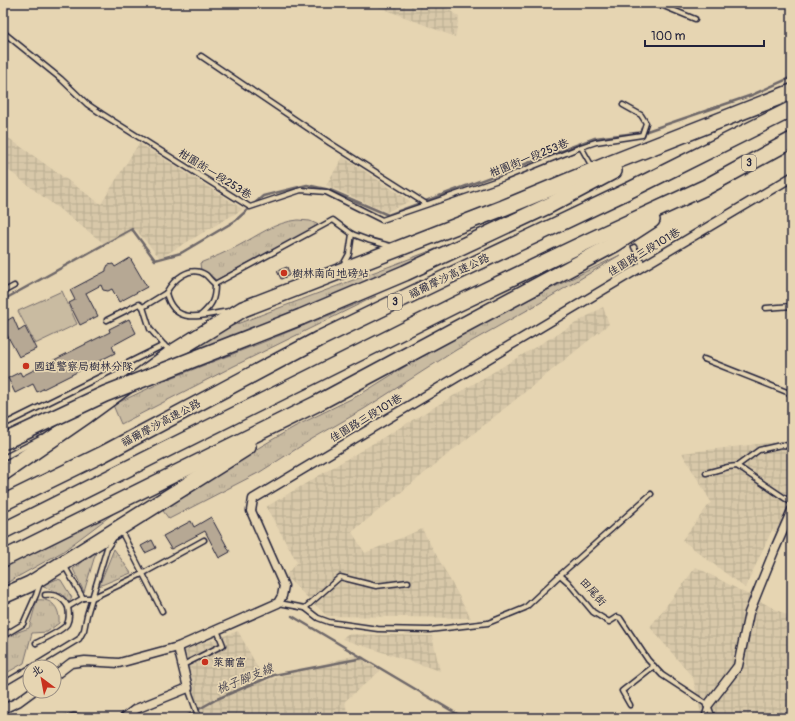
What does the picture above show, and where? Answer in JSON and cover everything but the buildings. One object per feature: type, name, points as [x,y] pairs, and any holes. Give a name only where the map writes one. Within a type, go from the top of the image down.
[{"type":"highway","points":[[3,473],[87,415],[168,349],[243,309],[792,92]]},
{"type":"highway","name":"福爾摩沙高速公路","points":[[3,503],[101,455],[319,339],[638,186],[792,109]]},
{"type":"highway","points":[[3,442],[105,394],[301,317],[405,273],[543,208],[694,131]]},
{"type":"highway","name":"3","points":[[3,531],[457,304],[706,187],[792,140]]},
{"type":"highway","points":[[3,559],[316,404],[615,244],[706,187]]},
{"type":"highway","points":[[3,596],[42,577],[316,404]]},
{"type":"street","name":"佳園路三段101巷","points":[[278,603],[282,596],[284,586],[251,511],[253,499],[792,177]]},
{"type":"street","points":[[708,705],[738,666],[749,613],[792,510]]},
{"type":"street","points":[[62,670],[71,663],[85,661],[119,663],[178,647],[278,603]]},
{"type":"street","points":[[124,718],[136,708],[188,688],[178,647]]},
{"type":"street","points":[[3,709],[22,699]]},
{"type":"lane","points":[[656,3],[695,19]]},
{"type":"lane","name":"柑園街一段253巷","points":[[3,32],[61,79],[87,104],[250,207],[301,190],[326,192],[382,220],[504,178],[581,147],[608,140],[642,134],[646,123],[641,115],[623,105]]},
{"type":"lane","points":[[201,56],[426,204]]},
{"type":"lane","points":[[581,147],[590,163]]},
{"type":"lane","points":[[215,284],[333,220],[352,234],[398,249]]},
{"type":"lane","points":[[339,271],[349,254],[352,234]]},
{"type":"lane","points":[[634,247],[643,265]]},
{"type":"lane","points":[[143,308],[166,293],[172,283],[182,274],[193,272],[204,274],[215,284],[215,294],[211,305],[201,315]]},
{"type":"lane","points":[[3,292],[14,286]]},
{"type":"lane","points":[[166,293],[168,303],[178,313],[187,317],[243,309]]},
{"type":"lane","points":[[3,425],[168,349],[150,329],[143,308],[139,304],[107,320]]},
{"type":"lane","points":[[766,308],[792,306]]},
{"type":"lane","points":[[704,359],[792,394]]},
{"type":"lane","points":[[54,432],[87,415]]},
{"type":"lane","points":[[3,458],[48,435]]},
{"type":"lane","points":[[706,473],[737,466],[759,450],[781,445],[792,446]]},
{"type":"lane","points":[[737,466],[792,503]]},
{"type":"lane","points":[[278,603],[305,608],[318,618],[329,622],[378,629],[429,630],[488,623],[525,608],[651,494]]},
{"type":"lane","points":[[120,528],[162,611]]},
{"type":"lane","points":[[46,659],[79,639],[84,630],[107,548],[120,528]]},
{"type":"lane","points":[[68,607],[83,598],[92,598],[142,574],[204,540]]},
{"type":"lane","points":[[63,563],[83,598]]},
{"type":"lane","name":"田尾街","points":[[560,575],[568,582],[593,612],[609,622],[617,617],[620,618],[648,660],[662,675],[708,705]]},
{"type":"lane","points":[[3,636],[23,624],[42,577]]},
{"type":"lane","points":[[305,608],[340,577],[376,586],[408,582]]},
{"type":"lane","points":[[36,643],[58,631],[67,624],[69,616],[68,607],[64,600],[58,596],[45,595]]},
{"type":"lane","points":[[183,666],[223,645],[217,630]]},
{"type":"lane","points":[[630,705],[622,691],[654,666]]},
{"type":"lane","points":[[3,684],[22,673]]},
{"type":"lane","points":[[188,688],[199,718]]},
{"type":"lane","points":[[704,718],[708,705]]},
{"type":"lane","points":[[708,705],[713,718]]},
{"type":"lane","points":[[66,718],[74,716],[84,718]]},
{"type":"shaded area","points":[[369,3],[439,3],[459,17],[455,37]]},
{"type":"shaded area","points":[[3,134],[101,204],[139,143],[243,209],[160,258],[136,230],[106,245],[3,166]]},
{"type":"shaded area","points":[[343,157],[410,201],[387,212],[326,185]]},
{"type":"shaded area","points":[[603,307],[609,324],[352,532],[365,553],[422,529],[471,618],[327,616],[285,576],[297,562],[266,507]]},
{"type":"shaded area","points":[[792,440],[792,540],[772,530],[745,588],[682,540],[711,502],[682,453]]},
{"type":"shaded area","points":[[696,567],[792,618],[792,711],[789,718],[702,718],[693,678],[650,627]]},
{"type":"shaded area","points":[[238,631],[265,681],[355,655],[380,671],[345,701],[348,718],[199,718],[183,650]]},
{"type":"shaded area","points":[[347,634],[432,636],[440,671],[342,639]]},
{"type":"green space","points":[[298,220],[310,221],[319,225],[216,280],[208,273],[201,271],[200,263],[233,248],[274,226]]},
{"type":"green space","points":[[446,245],[392,274],[169,363],[213,333]]},
{"type":"green space","points":[[620,255],[540,303],[456,350],[364,409],[312,439],[260,472],[169,519],[163,511],[183,496],[248,454],[294,427],[361,394],[414,361],[484,321]]},
{"type":"green space","points":[[62,291],[77,324],[35,344],[18,311]]},
{"type":"green space","points":[[376,296],[121,424],[113,405],[171,378]]},
{"type":"green space","points":[[114,513],[62,552],[3,585],[3,567],[73,531]]},
{"type":"green space","points":[[114,549],[131,573],[99,586]]},
{"type":"green space","points":[[96,552],[84,592],[73,569]]},
{"type":"green space","points":[[57,579],[61,580],[72,598],[69,602],[62,594],[41,586]]},
{"type":"green space","points":[[37,600],[47,601],[57,609],[59,623],[47,632],[32,633],[25,659],[22,659],[22,664],[3,675],[3,641],[18,632],[29,628]]},
{"type":"waterway","points":[[3,300],[132,229],[155,260],[181,253],[235,221],[263,196],[307,185],[330,190],[388,215],[595,138],[644,132],[752,95],[792,77]]},
{"type":"waterway","points":[[292,616],[464,718]]},
{"type":"waterway","name":"桃子腳支線","points":[[183,718],[217,699],[274,675],[363,658]]},
{"type":"place","name":"樹林南向地磅站","points":[[284,273]]},
{"type":"place","name":"國道警察局樹林分隊","points":[[26,366]]},
{"type":"place","name":"萊爾富","points":[[205,662]]}]
